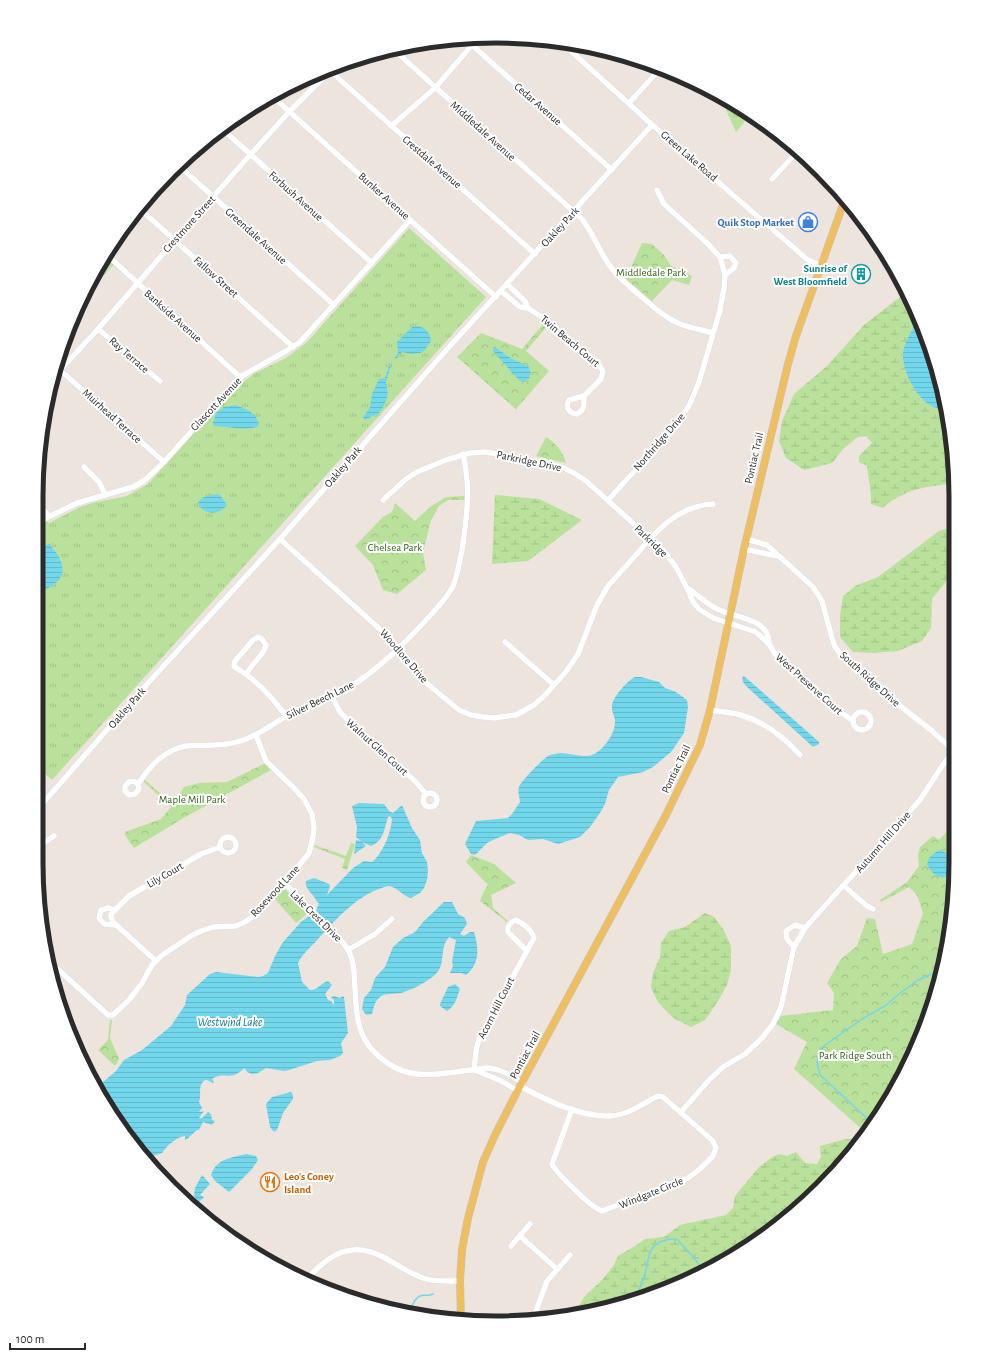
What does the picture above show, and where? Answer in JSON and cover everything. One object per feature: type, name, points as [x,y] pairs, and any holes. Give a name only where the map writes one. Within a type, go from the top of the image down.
[{"type":"main road","name":"Pontiac Trail","points":[[461,1314],[460,1281],[462,1250],[474,1191],[483,1162],[520,1087],[675,798],[700,746],[710,710],[746,539],[788,364],[796,336],[843,205]]},
{"type":"street","points":[[392,126],[435,88],[472,45]]},
{"type":"street","name":"Cedar Avenue","points":[[472,45],[612,170]]},
{"type":"street","name":"Green Lake Road","points":[[569,49],[652,125],[793,247],[809,260],[822,266]]},
{"type":"street","name":"Middledale Avenue","points":[[398,54],[574,212],[587,226],[600,252],[611,269],[642,297],[673,321],[713,333]]},
{"type":"street","name":"Crestdale Avenue","points":[[333,73],[535,254]]},
{"type":"street","points":[[629,103],[657,73]]},
{"type":"street","name":"Crestmore Street","points":[[61,369],[98,329],[250,155],[323,77]]},
{"type":"street","name":"Bunker Avenue","points":[[277,100],[496,297]]},
{"type":"street","name":"Oakley Park","points":[[43,803],[144,688],[280,539],[449,347],[502,291],[652,125]]},
{"type":"street","name":"Forbush Avenue","points":[[226,133],[372,263]]},
{"type":"street","points":[[772,179],[795,155]]},
{"type":"street","name":"Greendale Avenue","points":[[183,169],[334,305]]},
{"type":"street","points":[[657,190],[664,204],[707,243],[720,257],[725,275],[734,268],[736,263],[730,256],[720,257]]},
{"type":"street","name":"Fallow Street","points":[[143,212],[293,347]]},
{"type":"street","name":"Glascott Avenue","points":[[43,519],[77,502],[133,487],[145,480],[164,462],[240,377],[293,347],[334,305],[410,220]]},
{"type":"street","name":"Bankside Avenue","points":[[110,258],[240,377]]},
{"type":"street","name":"Northridge Drive","points":[[608,500],[671,431],[685,413],[695,395],[720,310],[725,275]]},
{"type":"street","name":"Twin Beach Court","points":[[507,284],[525,301],[528,308]]},
{"type":"street","name":"Twin Beach Court","points":[[502,291],[520,307],[528,308],[550,323],[600,366],[603,371],[601,379],[584,396]]},
{"type":"street","name":"Ray Terrace","points":[[98,329],[160,381]]},
{"type":"street","name":"Muirhead Terrace","points":[[61,371],[164,462]]},
{"type":"street","name":"Parkridge Drive","points":[[383,500],[406,479],[417,472],[463,454],[485,452],[564,468],[579,476],[608,500]]},
{"type":"street","name":"Silver Beech Lane","points":[[138,784],[161,757],[172,750],[187,746],[232,743],[256,735],[286,716],[332,697],[356,683],[398,648],[439,606],[452,589],[456,580],[467,519],[467,470],[463,454]]},
{"type":"street","points":[[84,467],[98,482],[105,494]]},
{"type":"street","name":"Parkridge","points":[[608,500],[662,549],[676,566],[693,602],[699,609],[713,618],[729,624]]},
{"type":"street","name":"Woodlore Drive","points":[[280,539],[383,631],[398,648],[419,677],[459,710],[471,715],[494,718],[516,715],[534,705],[554,685],[578,654],[602,595],[608,586],[661,527],[677,515],[692,508],[713,504]]},
{"type":"street","points":[[43,509],[49,516]]},
{"type":"street","name":"South Ridge Drive","points":[[746,539],[767,545],[777,556],[806,581],[819,595],[835,647],[843,657],[877,688],[932,731],[949,746]]},
{"type":"street","name":"South Ridge Drive","points":[[744,549],[777,556]]},
{"type":"street","name":"Parkridge","points":[[687,588],[717,609],[731,614]]},
{"type":"street","name":"West Preserve Court","points":[[731,614],[759,624],[769,637],[769,644]]},
{"type":"street","name":"West Preserve Court","points":[[729,624],[749,628],[756,632],[769,644],[775,654],[791,669],[838,710],[853,721]]},
{"type":"street","points":[[247,674],[249,669],[264,650],[266,644],[258,637],[253,640],[234,661],[234,666],[239,671],[247,674],[266,692],[286,716]]},
{"type":"street","points":[[505,642],[554,685]]},
{"type":"street","name":"Walnut Glen Court","points":[[332,697],[340,712],[346,719],[416,782],[426,794]]},
{"type":"street","points":[[710,710],[740,714],[765,725],[785,740],[800,755]]},
{"type":"street","name":"Rosewood Lane","points":[[55,967],[108,1015],[111,1016],[130,999],[161,956],[201,931],[213,928],[236,926],[244,922],[255,915],[284,883],[309,853],[313,837],[314,820],[304,800],[266,761],[256,735]]},
{"type":"street","name":"Autumn Hill Drive","points":[[681,1112],[709,1080],[723,1067],[745,1054],[773,1024],[781,1007],[794,947],[805,928],[920,800],[949,757]]},
{"type":"street","points":[[43,843],[54,836]]},
{"type":"street","name":"Lily Court","points":[[156,961],[116,925],[104,924],[99,918],[101,910],[109,908],[115,910],[129,896],[201,854],[220,847]]},
{"type":"street","name":"Lake Crest Drive","points":[[284,883],[348,950],[354,969],[356,1014],[358,1025],[362,1035],[379,1056],[395,1068],[413,1074],[423,1075],[487,1068],[496,1070],[520,1087]]},
{"type":"street","points":[[844,886],[867,906],[873,909]]},
{"type":"street","points":[[115,910],[111,917],[116,925]]},
{"type":"street","points":[[348,950],[375,934],[392,919]]},
{"type":"street","name":"Acorn Hill Court","points":[[474,1070],[479,1039],[532,941],[533,935],[522,923],[514,920],[508,926],[508,932],[526,950]]},
{"type":"street","points":[[794,947],[786,939],[786,931],[795,925],[805,928]]},
{"type":"street","name":"Lake Crest Drive","points":[[474,1070],[501,1082],[520,1087]]},
{"type":"street","name":"Windgate Circle","points":[[520,1087],[540,1098],[572,1109],[591,1114],[614,1116],[625,1113],[658,1096],[663,1097],[712,1140],[716,1148],[713,1156],[688,1178],[602,1211],[596,1208],[558,1173],[552,1164],[572,1109]]},
{"type":"street","points":[[511,1246],[530,1224]]},
{"type":"street","points":[[520,1236],[557,1269]]},
{"type":"street","points":[[310,1276],[328,1259],[338,1253],[352,1250],[372,1252],[386,1258],[407,1272],[425,1279],[460,1281]]},
{"type":"street","points":[[535,1314],[547,1281],[570,1254]]},
{"type":"green space","points":[[724,105],[746,118],[736,132]]},
{"type":"green space","points":[[409,228],[486,297],[52,780],[43,772],[43,517],[49,523],[80,507],[127,496],[148,484],[234,389],[255,373],[286,358],[307,342]]},
{"type":"green space","name":"Middledale Park","points":[[642,243],[652,244],[664,255],[671,266],[692,276],[689,285],[672,280],[652,301],[626,279]]},
{"type":"green space","points":[[109,260],[114,264],[96,284]]},
{"type":"green space","points":[[902,296],[915,323],[904,347],[904,367],[911,383],[921,398],[933,407],[940,409],[945,437],[949,484],[911,491],[902,495],[883,508],[871,504],[867,466],[859,462],[859,456],[872,443],[866,436],[858,437],[844,448],[832,463],[804,470],[786,458],[779,441],[782,421],[794,394],[827,366],[864,325]]},
{"type":"green space","points":[[544,323],[548,325],[526,351],[549,371],[516,409],[457,357],[481,333],[522,349]]},
{"type":"green space","points":[[546,437],[559,448],[566,463],[536,456]]},
{"type":"green space","points":[[495,495],[539,499],[582,520],[528,561],[492,564]]},
{"type":"green space","name":"Chelsea Park","points":[[465,496],[465,500],[448,500],[439,506],[431,520],[423,552],[426,570],[397,594],[383,590],[373,565],[355,546],[383,517],[392,512],[395,503],[415,521],[430,507],[446,497]]},
{"type":"green space","points":[[949,528],[949,578],[932,599],[931,628],[922,641],[898,651],[872,653],[853,652],[840,637],[840,616],[843,596],[857,585],[878,577],[939,531]]},
{"type":"green space","name":"Maple Mill Park","points":[[266,763],[271,770],[187,816],[134,848],[125,835],[125,832],[161,819],[171,807],[143,781],[144,779],[173,805],[184,787],[199,783],[227,782]]},
{"type":"green space","name":"Park Ridge South","points":[[949,829],[948,893],[945,922],[934,980],[915,1036],[888,1090],[862,1129],[794,1069],[807,1042],[776,1024],[781,1016],[833,1010],[834,993],[827,983],[841,959],[857,946],[867,918],[875,919],[883,954],[912,944],[923,913],[917,895],[909,887],[881,902],[880,900],[907,882],[919,866],[918,855],[920,847],[933,836],[939,840]]},
{"type":"green space","points":[[351,843],[355,844],[347,870],[342,868],[345,859],[314,847],[314,845],[346,856]]},
{"type":"green space","points":[[471,855],[494,864],[516,883],[491,895],[493,908],[508,921],[507,922],[480,901],[488,885],[466,862]]},
{"type":"green space","points":[[282,890],[286,890],[309,912],[296,923],[274,898]]},
{"type":"green space","points":[[705,913],[714,917],[723,929],[731,946],[731,970],[727,985],[705,1020],[691,1027],[673,1018],[658,1002],[651,988],[653,973],[660,957],[661,943],[669,931],[685,927]]},
{"type":"green space","points":[[110,1020],[112,1020],[110,1038],[119,1059],[115,1066],[98,1050],[108,1040]]},
{"type":"green space","points":[[855,1138],[837,1162],[795,1204],[748,1240],[669,1282],[613,1301],[578,1308],[585,1296],[603,1279],[614,1265],[618,1256],[645,1239],[664,1237],[680,1225],[726,1215],[733,1208],[735,1196],[759,1167],[771,1158],[779,1154],[787,1156],[796,1152],[805,1163],[817,1164],[821,1157],[820,1146],[846,1139]]},
{"type":"water","points":[[915,323],[934,379],[940,409],[933,407],[921,398],[911,383],[904,367],[903,359],[903,352]]},
{"type":"water","points":[[418,326],[429,333],[431,341],[424,351],[412,354],[402,352],[397,358],[394,359],[398,353],[397,342],[412,327]]},
{"type":"water","points":[[495,347],[512,359],[528,366],[531,372],[529,379],[522,382],[517,378],[493,351],[493,348]]},
{"type":"water","points":[[392,362],[386,382],[388,395],[384,406],[379,413],[365,420],[363,418],[370,407],[372,394],[379,379],[385,378]]},
{"type":"water","points":[[236,405],[247,410],[256,417],[259,424],[257,427],[240,428],[214,426],[213,423],[216,413],[224,407]]},
{"type":"water","points":[[217,494],[220,495],[227,505],[224,508],[220,511],[212,513],[200,507],[198,503],[202,498]]},
{"type":"water","points":[[49,544],[56,552],[61,562],[62,572],[61,577],[56,583],[43,590],[43,568],[43,547]]},
{"type":"water","points":[[744,676],[819,742],[819,744],[813,747],[746,686],[742,678]]},
{"type":"water","points":[[635,677],[641,677],[659,682],[665,688],[676,692],[687,700],[688,707],[684,733],[671,752],[653,767],[643,772],[618,777],[609,790],[605,804],[600,813],[590,827],[580,837],[558,844],[543,839],[528,840],[519,835],[510,833],[487,843],[475,855],[471,854],[465,844],[476,821],[508,818],[520,802],[518,791],[519,787],[545,758],[560,753],[587,756],[596,753],[603,747],[610,738],[614,729],[615,720],[612,709],[613,702],[621,689]]},
{"type":"water","name":"Westwind Lake","points":[[359,803],[384,804],[389,811],[393,813],[402,805],[412,828],[420,840],[422,853],[427,862],[428,871],[424,888],[420,893],[411,898],[389,886],[378,889],[359,900],[333,923],[305,953],[298,963],[302,982],[310,990],[315,989],[328,981],[332,985],[325,994],[328,1000],[334,1005],[334,1000],[331,997],[344,997],[348,1033],[341,1043],[343,1053],[340,1056],[330,1060],[317,1061],[284,1071],[266,1068],[258,1073],[252,1074],[247,1072],[245,1068],[234,1075],[215,1077],[212,1079],[214,1082],[213,1083],[205,1080],[200,1087],[199,1102],[202,1108],[199,1112],[204,1111],[199,1118],[202,1118],[208,1112],[211,1114],[212,1120],[215,1121],[212,1125],[203,1122],[199,1130],[187,1139],[185,1140],[185,1136],[175,1140],[162,1153],[153,1156],[153,1159],[119,1115],[101,1084],[116,1071],[124,1060],[142,1050],[171,1026],[185,1005],[187,995],[210,974],[216,972],[259,977],[268,973],[283,942],[301,922],[316,911],[319,903],[306,887],[306,881],[314,878],[329,884],[330,886],[327,895],[353,868],[364,861],[372,862],[376,858],[386,842],[392,819],[390,816],[388,817],[383,834],[379,841],[371,846],[362,842],[366,846],[354,854],[356,840],[361,841],[356,837],[357,827],[352,806]]},
{"type":"water","points":[[940,850],[949,855],[948,876],[939,877],[927,865],[928,860],[935,852]]},
{"type":"water","points":[[444,902],[452,902],[458,914],[465,918],[467,924],[460,934],[464,936],[470,932],[474,932],[477,944],[477,955],[471,971],[466,975],[461,973],[450,973],[453,966],[452,961],[456,940],[449,937],[444,948],[440,968],[431,978],[417,987],[401,993],[382,996],[375,1003],[372,1014],[366,1015],[362,1009],[364,998],[371,990],[375,978],[385,967],[393,947],[403,938],[415,932]]},
{"type":"water","points":[[455,984],[460,989],[457,999],[447,1011],[440,1006],[440,1004],[448,987]]},
{"type":"water","points":[[291,1092],[293,1099],[283,1113],[277,1130],[274,1132],[270,1127],[266,1104],[272,1097]]},
{"type":"water","points":[[246,1154],[256,1156],[258,1160],[252,1169],[229,1192],[215,1181],[211,1175],[217,1165],[221,1162]]},
{"type":"water","points":[[202,1175],[210,1184],[200,1195],[204,1197],[198,1203],[194,1196],[195,1188]]},
{"type":"waterway","points":[[869,1120],[820,1075],[817,1062],[821,1048],[862,1019],[885,1006],[918,980],[936,973]]},
{"type":"waterway","points":[[637,1293],[644,1277],[651,1250],[658,1243],[665,1240],[678,1240],[700,1267]]},
{"type":"waterway","points":[[411,1308],[418,1297],[433,1294]]},
{"type":"place","name":"Quik Stop Market","points":[[808,222]]},
{"type":"place","name":"Sunrise of West Bloomfield","points":[[861,274]]},
{"type":"place","name":"Leo's Coney Island","points":[[270,1182]]}]
